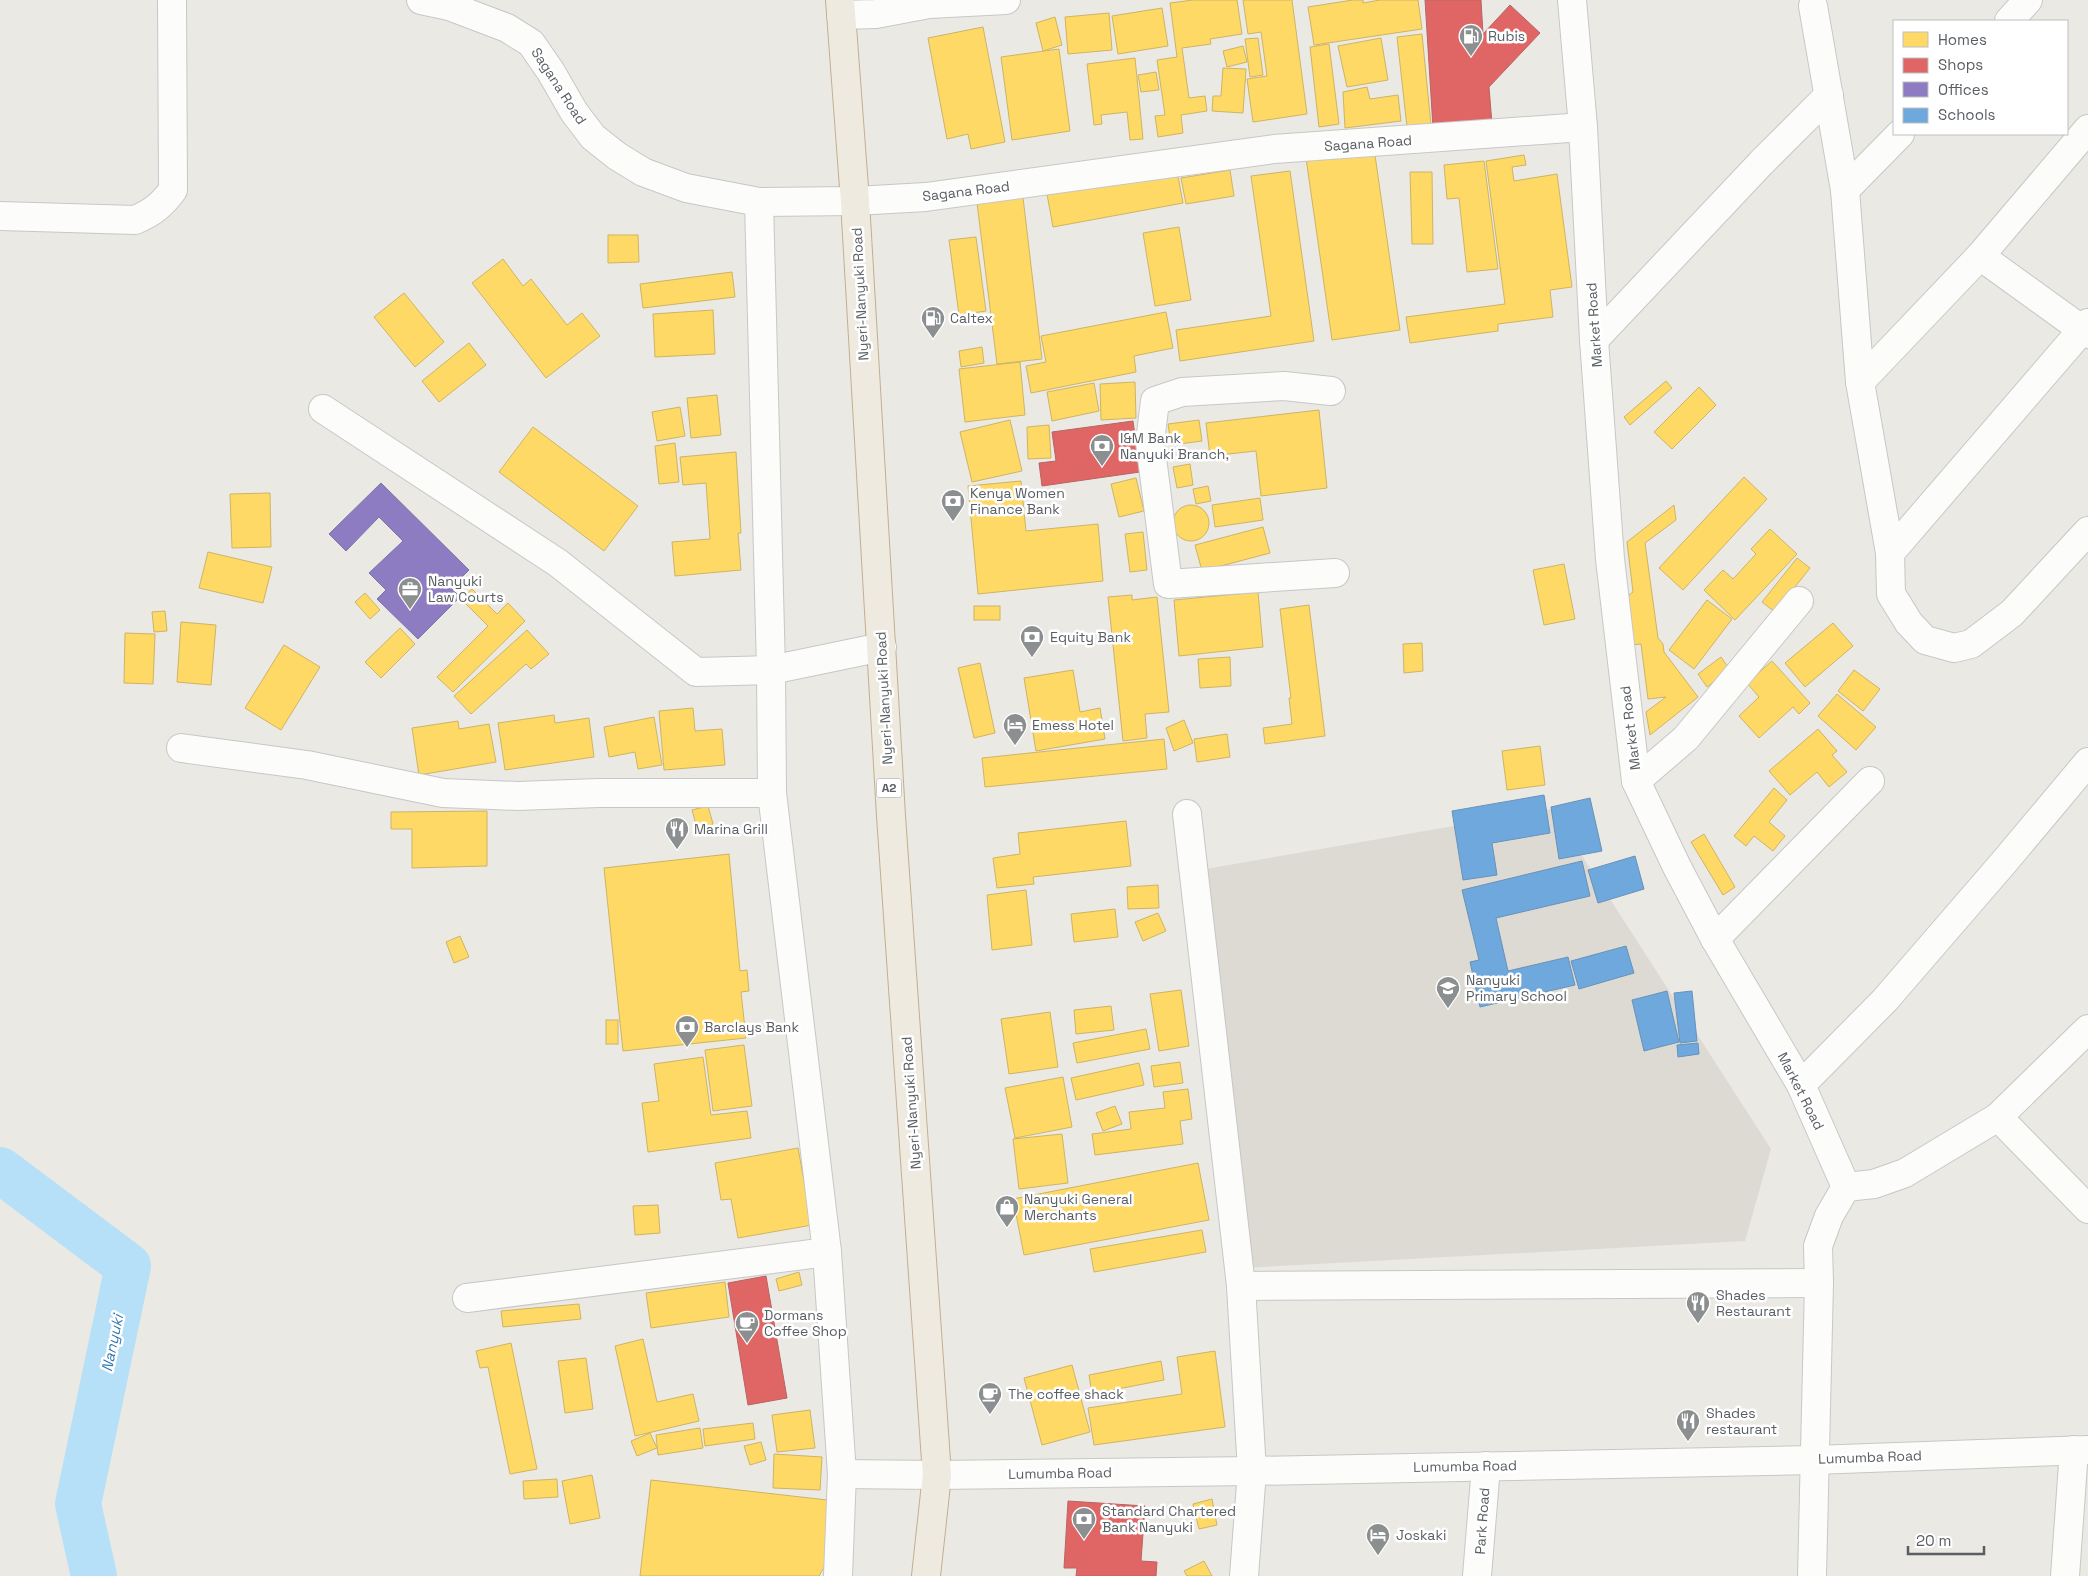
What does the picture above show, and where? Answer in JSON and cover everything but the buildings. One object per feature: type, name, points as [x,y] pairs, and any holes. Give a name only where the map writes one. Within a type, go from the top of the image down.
[{"type":"highway","name":"Nyeri-Nanyuki Road","points":[[840,7],[855,201],[892,826],[937,1475],[926,1576]]},
{"type":"street","points":[[0,216],[135,220],[150,214],[168,197],[173,190],[172,0]]},
{"type":"street","name":"Sagana Road","points":[[421,0],[449,6],[507,28],[531,43],[551,72],[574,112],[593,137],[617,156],[637,168],[686,188],[760,202],[855,201],[926,197],[1274,150],[1583,127]]},
{"type":"street","points":[[840,7],[876,14],[926,2],[1006,0]]},
{"type":"street","name":"Market Road","points":[[1572,0],[1583,127],[1594,340],[1610,560],[1636,781],[1677,867],[1715,939],[1801,1085],[1846,1187]]},
{"type":"street","points":[[2011,20],[2028,0]]},
{"type":"street","points":[[1813,6],[1845,190],[1860,382],[1890,553],[1891,594],[1909,623],[1926,640],[1954,648],[1971,644],[2012,613],[2088,531]]},
{"type":"street","points":[[1594,340],[1761,163],[1829,95]]},
{"type":"street","points":[[1860,382],[1980,256],[2088,129]]},
{"type":"street","points":[[1845,190],[1899,135]]},
{"type":"street","points":[[760,202],[772,793],[827,1252],[842,1474],[838,1576]]},
{"type":"street","points":[[1890,553],[2086,329],[1980,256]]},
{"type":"street","points":[[1331,391],[1284,386],[1182,392],[1155,401],[1150,442],[1168,584],[1335,573]]},
{"type":"street","points":[[323,409],[558,563],[696,672],[771,670],[882,647]]},
{"type":"street","points":[[1636,781],[1686,738],[1799,600]]},
{"type":"street","points":[[181,748],[307,765],[443,793],[518,796],[598,793],[772,793]]},
{"type":"street","points":[[1801,1085],[1885,1000],[2088,762]]},
{"type":"street","points":[[1715,939],[1870,781]]},
{"type":"street","points":[[1187,814],[1241,1286],[1252,1471],[1244,1576]]},
{"type":"street","points":[[1812,1576],[1819,1283],[1818,1246],[1829,1216],[1846,1187],[1874,1184],[1905,1173],[1998,1117],[2088,1029]]},
{"type":"street","points":[[1998,1117],[2088,1209]]},
{"type":"street","points":[[468,1298],[827,1252]]},
{"type":"street","points":[[1241,1286],[1819,1283]]},
{"type":"street","points":[[2065,1576],[2081,1450]]},
{"type":"street","name":"Lumumba Road","points":[[842,1474],[937,1475],[1252,1471],[1814,1460],[2081,1450]]},
{"type":"street","name":"Park Road","points":[[1478,1576],[1486,1466]]},
{"type":"shaded area","name":"Nanyuki Primary School","points":[[1552,809],[1771,1149],[1745,1241],[1244,1268],[1200,870]]},
{"type":"waterway","name":"Nanyuki","points":[[0,1170],[128,1266],[78,1504],[94,1576]]},
{"type":"place","name":"Rubis","points":[[1471,57]]},
{"type":"place","name":"Caltex","points":[[933,339]]},
{"type":"place","name":"I&M Bank Nanyuki Branch,","points":[[1102,467]]},
{"type":"place","name":"Kenya Women Finance Bank","points":[[953,522]]},
{"type":"place","name":"Nanyuki Law Courts","points":[[410,610]]},
{"type":"place","name":"Equity Bank","points":[[1032,658]]},
{"type":"place","name":"Emess Hotel","points":[[1015,746]]},
{"type":"place","name":"Marina Grill","points":[[677,850]]},
{"type":"place","name":"Nanyuki Primary School","points":[[1448,1009]]},
{"type":"place","name":"Barclays Bank","points":[[687,1048]]},
{"type":"place","name":"Nanyuki General Merchants","points":[[1007,1228]]},
{"type":"place","name":"Shades Restaurant","points":[[1698,1324]]},
{"type":"place","name":"Dormans Coffee Shop","points":[[747,1344]]},
{"type":"place","name":"The coffee shack","points":[[990,1415]]},
{"type":"place","name":"Shades restaurant","points":[[1688,1442]]},
{"type":"place","name":"Standard Chartered Bank Nanyuki","points":[[1084,1540]]},
{"type":"place","name":"Joskaki","points":[[1378,1556]]}]
